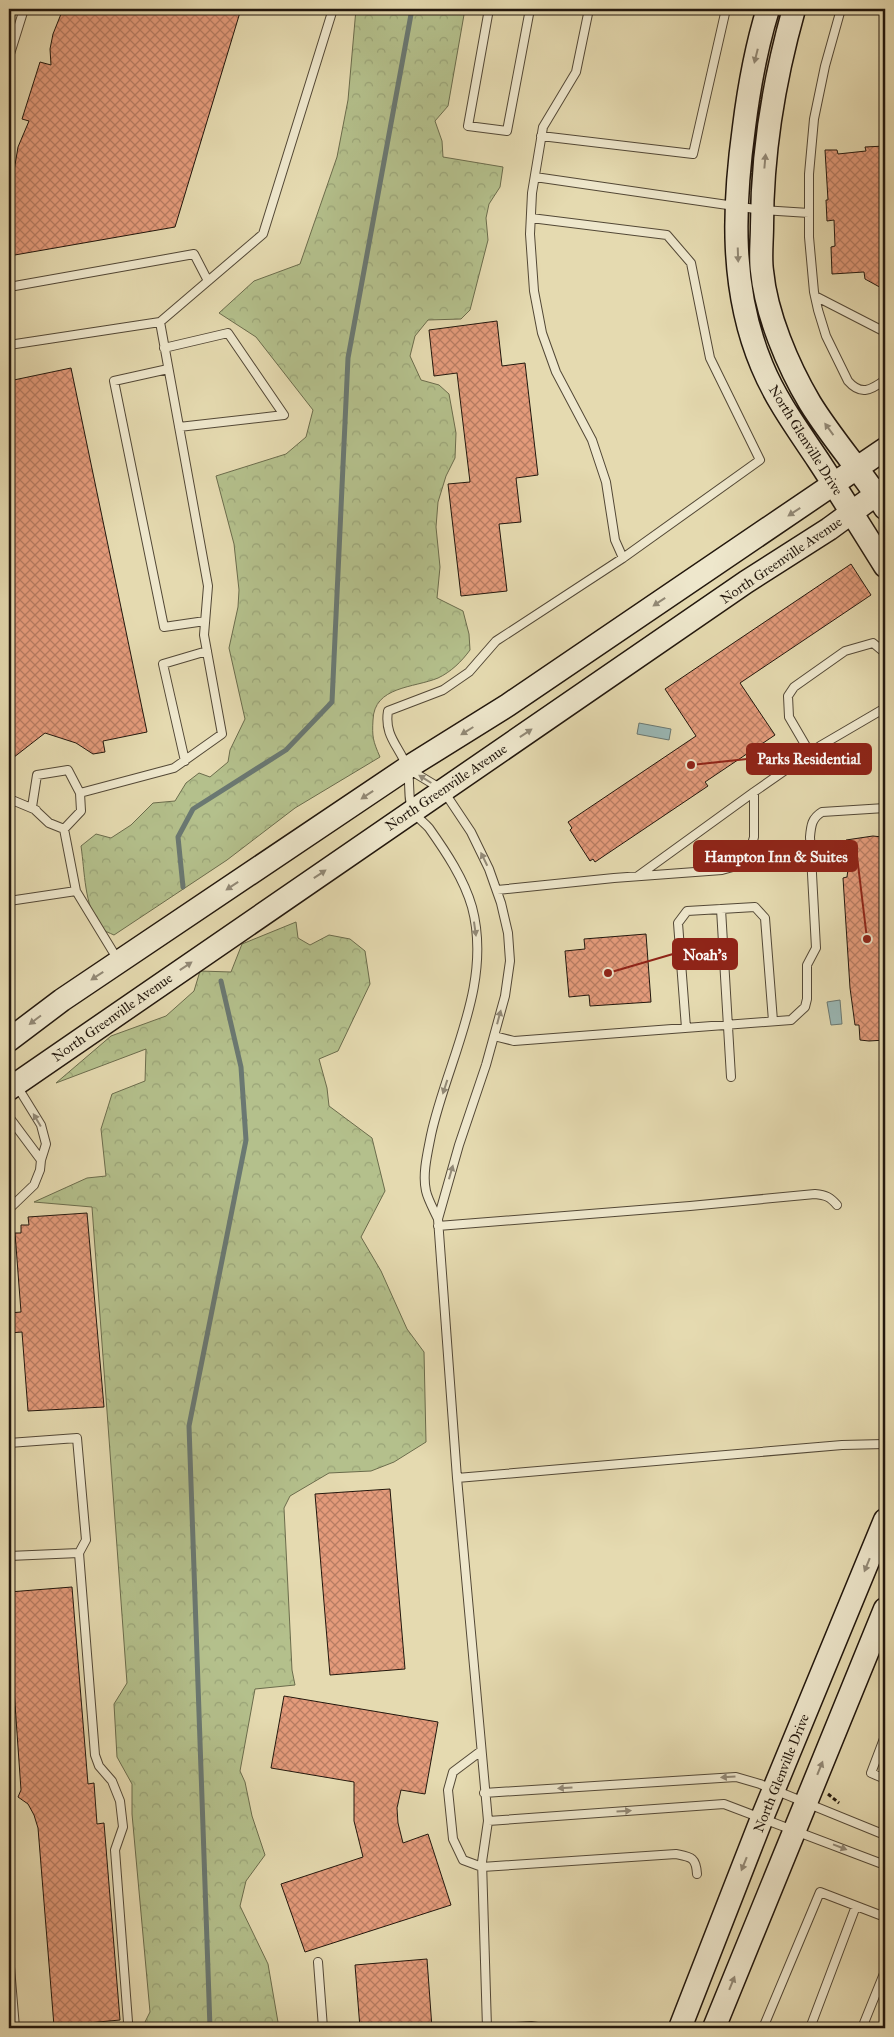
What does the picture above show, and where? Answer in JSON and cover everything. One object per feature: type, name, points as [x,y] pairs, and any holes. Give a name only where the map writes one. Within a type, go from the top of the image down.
[{"type":"street","name":"North Glenville Drive","points":[[768,9],[751,74],[738,171],[736,206],[740,294],[752,340],[779,402],[885,566]]},
{"type":"street","name":"North Glenville Drive","points":[[794,9],[780,60],[767,135],[762,210],[762,272],[770,310],[781,342],[810,403],[858,469],[882,497]]},
{"type":"street","points":[[9,1040],[62,1000],[407,768],[508,706],[885,449]]},
{"type":"street","name":"North Greenville Avenue","points":[[11,1082],[851,513],[882,497]]},
{"type":"street","name":"North Glenville Drive","points":[[680,2028],[762,1818],[885,1520]]},
{"type":"street","points":[[714,2028],[885,1608]]},
{"type":"lane","points":[[9,57],[24,9]]},
{"type":"lane","points":[[9,345],[160,322],[263,234],[333,9]]},
{"type":"lane","points":[[489,9],[468,126],[507,131],[530,9]]},
{"type":"lane","points":[[589,9],[576,72],[546,120],[541,136],[532,192],[531,218],[534,292],[542,333],[556,372],[592,440],[606,482],[615,540],[623,558]]},
{"type":"lane","points":[[541,136],[693,154],[726,9]]},
{"type":"lane","points":[[841,9],[825,66],[814,119],[809,174],[810,260],[815,296],[826,336],[848,381],[853,387],[862,391],[871,389],[885,380]]},
{"type":"lane","points":[[535,177],[762,210],[809,213]]},
{"type":"lane","points":[[487,2028],[482,1867],[488,1822],[457,1478],[438,1222],[426,1191],[428,1148],[436,1114],[467,1014],[476,973],[476,932],[472,908],[464,887],[448,856],[427,826],[412,811],[407,768],[390,736],[387,718],[388,711],[443,690],[469,672],[496,641],[623,558],[760,460],[710,358],[691,263],[666,235],[531,218]]},
{"type":"lane","points":[[9,287],[194,254],[208,281]]},
{"type":"lane","points":[[815,296],[885,332]]},
{"type":"lane","points":[[80,793],[174,768],[222,734],[204,635],[208,586],[160,322]]},
{"type":"lane","points":[[164,348],[228,333],[284,415],[179,427]]},
{"type":"lane","points":[[168,369],[114,381],[164,627],[205,621]]},
{"type":"lane","points":[[810,753],[789,717],[788,696],[794,687],[845,651],[873,643],[885,653]]},
{"type":"lane","points":[[185,761],[163,664],[207,650]]},
{"type":"lane","points":[[637,876],[810,753],[885,708]]},
{"type":"lane","points":[[407,768],[443,790],[471,832],[497,890],[508,933],[510,961],[505,996],[494,1036],[438,1222]]},
{"type":"lane","points":[[68,770],[80,793],[81,811],[64,829],[48,823],[32,807],[37,774],[68,770]]},
{"type":"lane","points":[[497,890],[637,876],[722,870],[740,865],[750,855],[754,838],[754,792]]},
{"type":"lane","points":[[9,800],[36,810]]},
{"type":"lane","points":[[494,1036],[514,1041],[791,1020],[805,1007],[807,999],[807,965],[816,948],[810,837],[811,824],[815,816],[822,812],[885,808]]},
{"type":"lane","points":[[64,829],[76,891],[119,962]]},
{"type":"lane","points":[[9,901],[76,891]]},
{"type":"lane","points":[[686,1028],[678,923],[687,911],[755,907],[765,918],[773,1021]]},
{"type":"lane","points":[[721,909],[731,1077]]},
{"type":"lane","points":[[9,1210],[34,1186],[46,1144],[41,1125],[11,1082]]},
{"type":"lane","points":[[9,1117],[41,1160]]},
{"type":"lane","points":[[438,1222],[680,1207],[815,1194],[831,1198],[837,1206]]},
{"type":"lane","points":[[9,1443],[78,1438],[86,1540],[79,1553],[95,1754],[99,1766],[112,1781],[120,1801],[123,1827],[115,1850],[128,2022],[126,2028]]},
{"type":"lane","points":[[457,1478],[842,1445],[885,1444]]},
{"type":"lane","points":[[9,1556],[79,1553]]},
{"type":"lane","points":[[885,1736],[871,1773],[885,1779]]},
{"type":"lane","points":[[481,1751],[453,1772],[448,1790],[453,1839],[463,1860],[482,1867],[676,1854],[690,1856],[696,1864],[697,1874]]},
{"type":"lane","points":[[484,1793],[736,1777],[774,1790],[885,1835]]},
{"type":"lane","points":[[488,1822],[724,1804],[885,1865]]},
{"type":"lane","points":[[763,2028],[820,1892],[885,1916]]},
{"type":"lane","points":[[810,2028],[856,1906]]},
{"type":"lane","points":[[9,1955],[15,2028]]},
{"type":"lane","points":[[318,1962],[323,2028]]},
{"type":"lane","points":[[862,2028],[885,1971]]},
{"type":"lane","points":[[501,2028],[531,2026],[544,2028]]},
{"type":"green space","points":[[356,9],[465,9],[448,106],[435,121],[442,141],[443,157],[503,167],[500,187],[489,204],[486,218],[488,240],[470,310],[461,319],[428,320],[415,336],[410,356],[421,380],[439,385],[449,394],[456,433],[455,458],[446,476],[438,502],[436,527],[440,567],[437,598],[463,611],[469,634],[470,650],[456,666],[443,676],[397,690],[380,700],[375,709],[373,731],[374,743],[380,757],[295,808],[227,860],[114,935],[100,927],[91,908],[86,888],[81,846],[96,834],[111,838],[131,825],[153,803],[175,801],[186,783],[199,773],[210,777],[228,762],[230,750],[245,719],[229,648],[238,607],[239,590],[234,544],[216,476],[286,454],[306,437],[313,410],[256,337],[219,313],[254,281],[300,264],[337,157],[348,100]]},
{"type":"green space","points":[[296,922],[298,938],[310,945],[329,935],[350,939],[365,951],[370,984],[338,1051],[319,1059],[327,1088],[329,1106],[372,1138],[385,1191],[361,1237],[381,1271],[407,1329],[424,1352],[426,1442],[394,1462],[371,1471],[329,1473],[290,1496],[284,1508],[292,1670],[295,1685],[255,1689],[240,1771],[245,1782],[252,1816],[265,1855],[246,1881],[240,1906],[268,1964],[279,2028],[142,2028],[150,2012],[132,1814],[132,1784],[117,1757],[114,1704],[127,1683],[92,1207],[34,1202],[87,1178],[106,1176],[101,1129],[112,1094],[145,1081],[146,1049],[56,1083],[111,1036],[166,1016],[194,991],[200,971],[231,972],[242,944]]},
{"type":"water","points":[[639,723],[671,729],[669,740],[637,734]]},
{"type":"water","points":[[840,1000],[842,1024],[831,1025],[827,1002]]},
{"type":"building","points":[[63,9],[241,9],[175,227],[9,256],[9,176],[13,177],[18,147],[29,121],[22,119],[40,62],[51,65],[50,49],[53,34]]},
{"type":"building","points":[[885,146],[885,290],[865,279],[864,272],[832,274],[831,247],[835,246],[834,220],[827,221],[826,200],[828,200],[825,150],[837,150],[838,154],[866,151],[865,147]]},
{"type":"building","points":[[497,321],[502,366],[525,363],[538,475],[516,478],[521,522],[499,524],[507,591],[461,596],[448,484],[470,482],[457,373],[434,376],[429,330]]},
{"type":"building","points":[[71,368],[147,732],[103,741],[105,752],[93,754],[76,743],[45,733],[9,761],[9,381]]},
{"type":"building","points":[[851,564],[871,595],[740,683],[775,735],[705,782],[708,786],[595,862],[593,859],[590,861],[570,830],[572,828],[568,822],[696,736],[665,689]]},
{"type":"building","points":[[873,836],[882,837],[885,866],[885,1040],[869,1041],[860,1040],[859,1025],[855,1025],[850,988],[843,878],[847,877],[848,869],[846,840]]},
{"type":"building","points":[[646,934],[651,1002],[590,1006],[589,995],[569,997],[565,951],[585,949],[584,939]]},
{"type":"building","points":[[87,1213],[104,1407],[28,1411],[22,1332],[9,1333],[9,1313],[21,1312],[15,1233],[21,1233],[21,1225],[29,1225],[28,1217]]},
{"type":"building","points":[[390,1489],[405,1669],[330,1675],[315,1494]]},
{"type":"building","points":[[72,1587],[88,1784],[94,1783],[97,1824],[104,1823],[120,2020],[54,2026],[38,1828],[28,1804],[18,1797],[21,1790],[9,1618],[9,1592]]},
{"type":"building","points":[[284,1696],[438,1722],[425,1794],[401,1790],[397,1808],[398,1823],[403,1843],[428,1834],[451,1905],[305,1952],[281,1884],[363,1857],[354,1821],[354,1782],[271,1768]]},
{"type":"building","points":[[427,1959],[432,2028],[360,2028],[355,1965]]},
{"type":"waterway","points":[[183,887],[178,837],[193,809],[286,750],[332,702],[348,358],[412,9]]},
{"type":"waterway","points":[[210,2028],[189,1426],[246,1140],[241,1067],[221,981]]},
{"type":"place","name":"Parks Residential","points":[[691,765]]},
{"type":"place","name":"Hampton Inn & Suites","points":[[867,939]]},
{"type":"place","name":"Noah's","points":[[608,973]]}]
